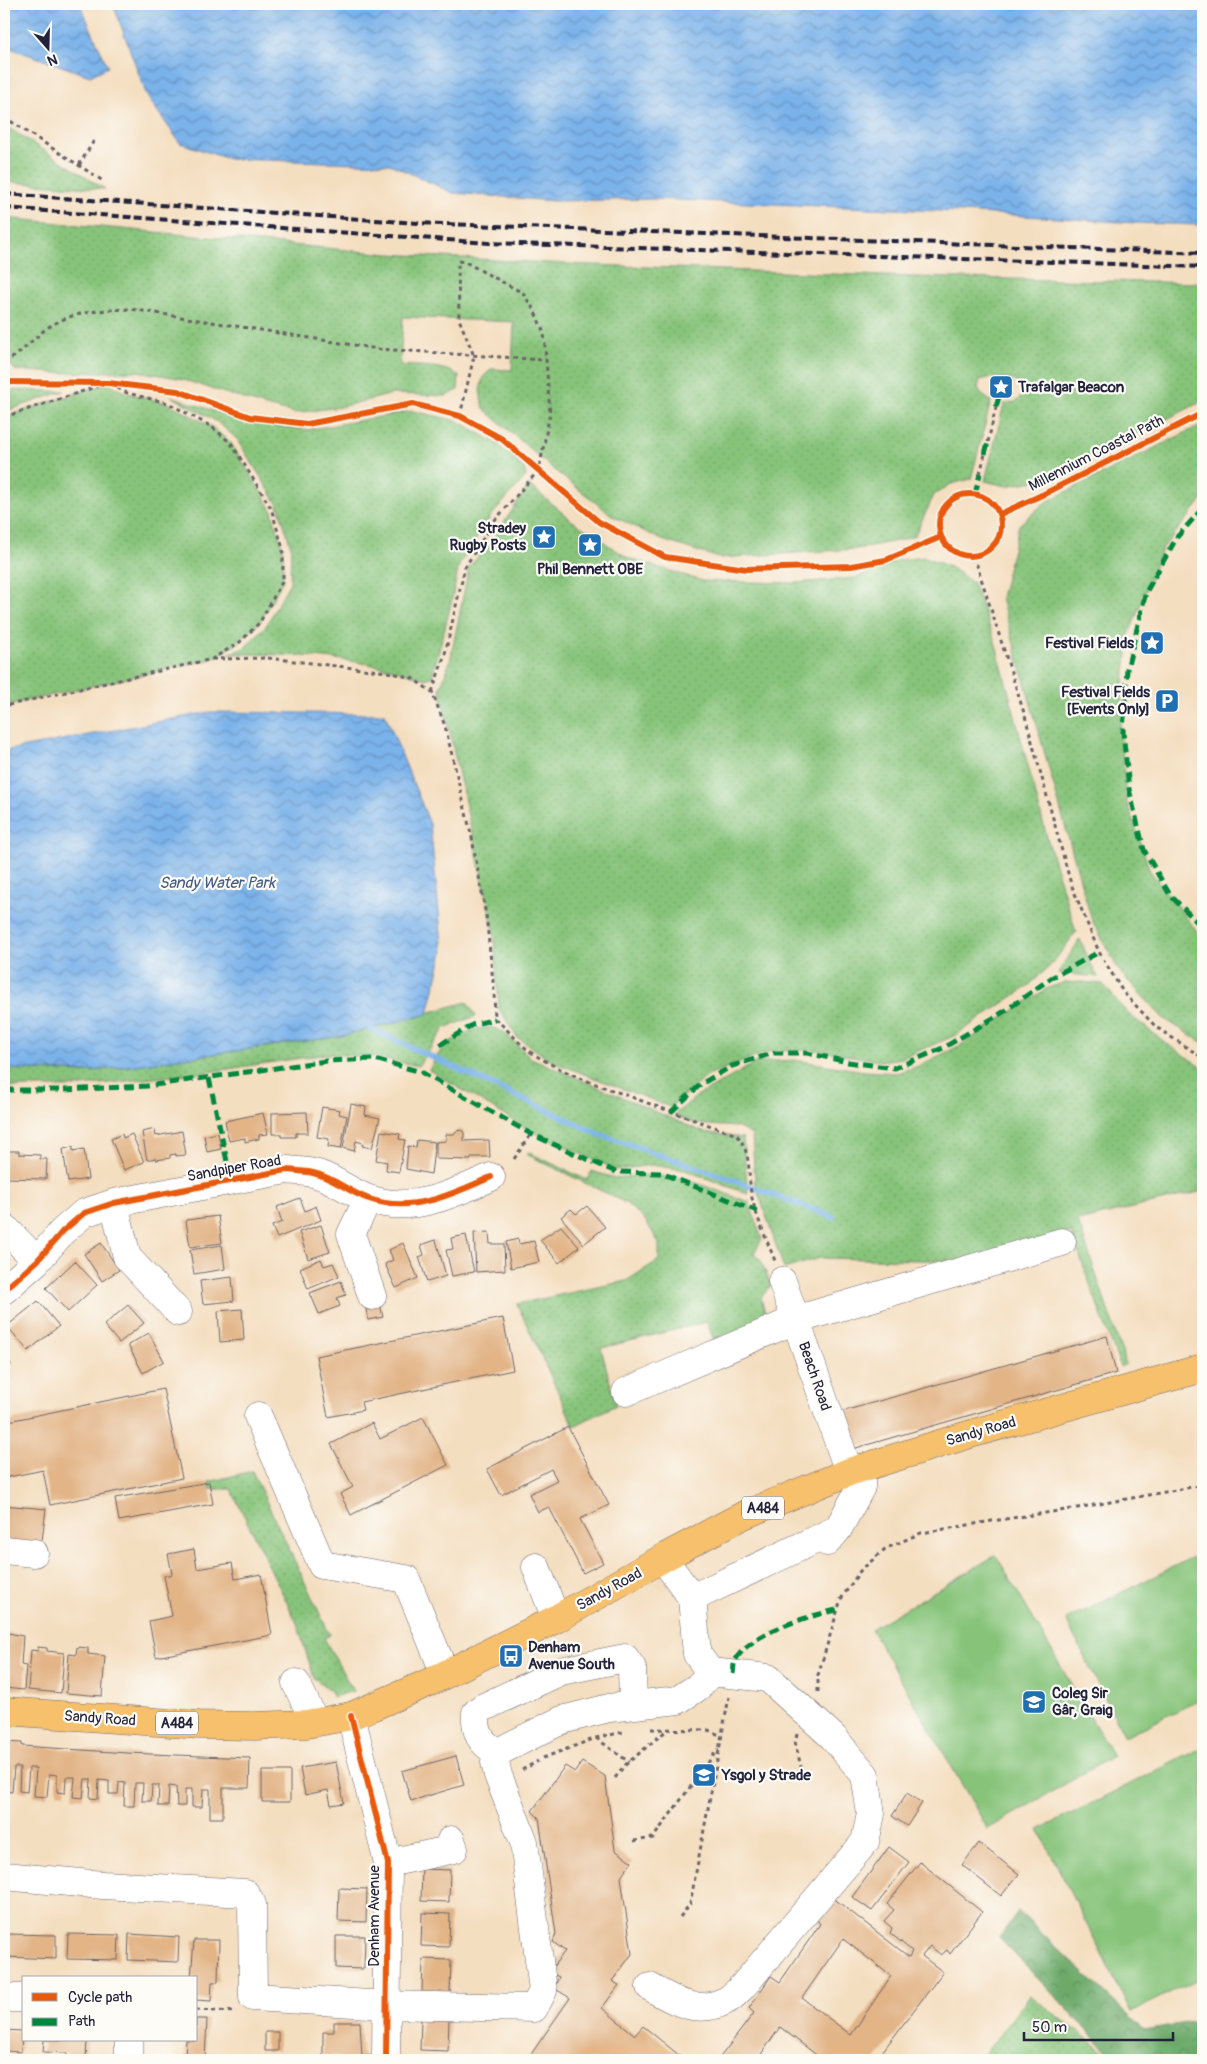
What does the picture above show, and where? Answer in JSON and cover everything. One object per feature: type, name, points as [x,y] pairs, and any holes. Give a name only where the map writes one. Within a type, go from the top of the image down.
[{"type":"main road","name":"Sandy Road","points":[[4,1711],[199,1725],[254,1726],[315,1722],[351,1716],[445,1674],[556,1619],[663,1558],[744,1515],[855,1470],[974,1433],[1203,1368]]},
{"type":"street","name":"Sandpiper Road","points":[[4,1290],[37,1261],[63,1231],[84,1212],[114,1203],[286,1170],[314,1173],[368,1199],[387,1204],[406,1205],[431,1201],[454,1194],[491,1177]]},
{"type":"street","points":[[368,1199],[351,1234],[372,1296]]},
{"type":"street","points":[[114,1203],[127,1257],[178,1312]]},
{"type":"street","points":[[4,1227],[37,1261]]},
{"type":"street","points":[[626,1392],[796,1320],[1062,1242]]},
{"type":"street","name":"Beach Road","points":[[782,1281],[855,1470]]},
{"type":"street","points":[[258,1416],[322,1565],[406,1579],[445,1674]]},
{"type":"street","points":[[692,1598],[830,1539],[861,1487],[855,1470]]},
{"type":"street","points":[[4,1550],[34,1553]]},
{"type":"street","points":[[650,1987],[675,2002],[706,2008],[726,2001],[743,1986],[865,1842],[871,1814],[865,1775],[833,1738],[807,1713],[768,1678],[722,1673],[697,1654],[692,1598],[663,1558]]},
{"type":"street","points":[[536,1567],[556,1619]]},
{"type":"street","points":[[498,1752],[487,1747],[477,1732],[476,1713],[482,1708],[561,1671],[625,1658],[632,1668],[631,1717]]},
{"type":"street","points":[[4,1876],[103,1885],[245,1893],[252,1904],[253,1997],[387,2005],[534,2008],[543,1991],[524,1842],[501,1783],[495,1762],[498,1752],[562,1720],[631,1717],[678,1700],[722,1673]]},
{"type":"street","points":[[296,1683],[315,1722]]},
{"type":"street","name":"Denham Avenue","points":[[351,1716],[388,1863],[386,2060]]},
{"type":"street","points":[[388,1863],[454,1849],[451,1840]]},
{"type":"street","points":[[4,1998],[22,1998]]},
{"type":"street","points":[[129,2042],[129,2060]]},
{"type":"path","points":[[4,118],[103,181]]},
{"type":"path","points":[[78,166],[95,139]]},
{"type":"path","points":[[432,692],[445,654],[465,567],[495,520],[539,470],[550,413],[544,333],[534,310],[523,294],[465,262],[458,261],[459,319],[474,356],[460,416]]},
{"type":"path","points":[[4,362],[16,357],[46,328],[73,315],[106,310],[131,309],[378,349],[546,360]]},
{"type":"path","points":[[80,383],[126,385]]},
{"type":"path","points":[[4,418],[34,406],[108,383],[127,393],[168,403],[212,427],[231,444],[271,508],[284,548],[283,580],[260,622],[240,642],[212,659]]},
{"type":"path","points":[[988,442],[996,408]]},
{"type":"path","points":[[451,413],[468,420]]},
{"type":"path","points":[[980,474],[985,454]]},
{"type":"path","points":[[532,464],[546,477]]},
{"type":"path","points":[[965,556],[976,555],[1025,716],[1071,884],[1100,952],[1123,992],[1156,1027],[1203,1058]]},
{"type":"path","points":[[4,706],[212,659],[268,658],[388,672],[412,678],[432,692],[445,726],[472,838],[486,915],[495,1019],[533,1054],[552,1064],[596,1084],[737,1135],[746,1146],[752,1197],[782,1281]]},
{"type":"path","points":[[514,1159],[530,1134]]},
{"type":"path","points":[[803,1775],[795,1742],[799,1724],[818,1696],[818,1675],[841,1599],[860,1571],[885,1550],[921,1534],[992,1520],[1072,1509],[1203,1485]]},
{"type":"path","points":[[680,1917],[690,1904],[722,1736],[722,1673]]},
{"type":"path","points":[[501,1783],[541,1759],[596,1738],[631,1717]]},
{"type":"path","points":[[645,1729],[708,1730],[722,1736]]},
{"type":"path","points":[[596,1738],[629,1762]]},
{"type":"path","points":[[634,1841],[653,1838],[719,1747]]},
{"type":"path","points":[[198,2010],[242,2012],[253,1997]]},
{"type":"green space","points":[[4,125],[105,189],[9,182],[4,175]]},
{"type":"green space","points":[[5,218],[389,254],[567,264],[911,277],[1203,283],[1203,401],[1074,465],[1034,481],[1006,486],[985,481],[1004,404],[1016,401],[1024,392],[1017,382],[1005,378],[980,380],[978,387],[981,394],[991,401],[971,479],[951,484],[934,495],[915,535],[901,540],[856,549],[719,558],[662,540],[613,516],[553,469],[483,408],[480,391],[483,377],[491,369],[512,370],[514,322],[403,317],[400,365],[431,367],[452,372],[459,376],[458,390],[446,396],[393,394],[340,407],[295,413],[269,407],[178,378],[137,371],[55,373],[15,370],[4,358]]},
{"type":"green space","points":[[108,383],[127,393],[168,403],[212,427],[231,443],[271,508],[283,549],[283,580],[260,622],[237,644],[212,659],[4,706],[4,417]]},
{"type":"green space","points":[[4,390],[64,391],[4,412]]},
{"type":"green space","points":[[171,396],[248,423],[307,430],[413,411],[458,421],[498,444],[524,468],[526,476],[491,516],[459,565],[432,677],[425,679],[377,666],[328,658],[228,654],[244,648],[266,626],[290,582],[291,547],[278,505],[237,439],[216,421]]},
{"type":"green space","points":[[1203,424],[1203,499],[1162,549],[1129,634],[1120,722],[1126,800],[1150,871],[1203,939],[1203,1043],[1163,1018],[1119,971],[1091,918],[1001,598],[1019,525],[1046,502]]},
{"type":"green space","points":[[529,485],[571,520],[628,558],[703,581],[795,583],[856,578],[899,560],[925,557],[950,567],[973,583],[995,641],[1048,841],[1076,932],[1052,964],[1027,987],[956,1035],[902,1058],[881,1061],[816,1050],[771,1051],[710,1074],[670,1107],[553,1062],[517,1037],[499,1009],[494,932],[440,689],[450,661],[469,567],[492,541]]},
{"type":"green space","points":[[1080,939],[1090,963],[1098,977],[1058,973]]},
{"type":"green space","points":[[1083,982],[1103,984],[1127,1013],[1170,1046],[1203,1068],[1203,1191],[1078,1221],[1126,1364],[1120,1367],[1071,1232],[967,1261],[820,1258],[784,1269],[755,1183],[752,1135],[737,1127],[695,1124],[674,1115],[696,1097],[757,1062],[795,1060],[865,1071],[896,1073],[916,1067],[961,1045],[1046,989],[1062,983]]},
{"type":"green space","points":[[467,1002],[476,1016],[445,1028],[418,1066],[376,1057],[327,1054],[208,1072],[73,1087],[4,1087],[4,1069],[86,1072],[342,1036]]},
{"type":"green space","points":[[491,1027],[504,1032],[531,1058],[703,1132],[743,1138],[748,1194],[685,1170],[651,1165],[617,1170],[531,1131],[429,1070],[444,1045],[472,1030]]},
{"type":"green space","points":[[528,1152],[587,1180],[591,1171],[615,1178],[648,1175],[683,1178],[749,1202],[762,1239],[754,1253],[761,1261],[771,1285],[761,1298],[767,1319],[715,1343],[707,1322],[601,1348],[616,1405],[574,1426],[517,1304],[626,1281],[659,1260],[659,1243],[646,1221],[626,1203],[528,1155]]},
{"type":"green space","points":[[252,1471],[330,1635],[324,1638],[353,1691],[333,1697],[331,1691],[314,1678],[297,1623],[231,1489],[210,1489],[209,1482]]},
{"type":"green space","points":[[1203,1552],[1203,1698],[1125,1737],[1066,1620]]},
{"type":"green space","points":[[996,1555],[1113,1756],[988,1829],[871,1629]]},
{"type":"green space","points":[[1203,1747],[1203,1976],[1131,2012],[1039,1830]]},
{"type":"green space","points":[[1018,1911],[1144,2030],[1192,2022],[1203,2023],[1203,2060],[1116,2060],[999,1938]]},
{"type":"green space","points":[[1030,1995],[1115,2060],[980,2060]]},
{"type":"water","points":[[4,4],[80,4],[108,67],[90,76],[4,46]]},
{"type":"water","points":[[113,4],[1203,4],[1203,225],[1135,223],[963,212],[655,199],[554,201],[453,193],[390,164],[229,159],[180,143],[147,96]]},
{"type":"water","name":"Sandy Water Park","points":[[210,712],[385,714],[430,824],[443,952],[428,1014],[342,1036],[86,1072],[4,1069],[4,751]]},
{"type":"building","points":[[351,1104],[366,1107],[365,1115],[380,1118],[372,1148],[362,1146],[363,1143],[356,1141],[354,1151],[343,1148]]},
{"type":"building","points":[[322,1107],[340,1110],[339,1114],[347,1116],[341,1149],[328,1147],[329,1139],[317,1137]]},
{"type":"building","points":[[307,1112],[308,1133],[296,1133],[296,1137],[281,1137],[281,1134],[272,1134],[272,1113]]},
{"type":"building","points":[[263,1113],[268,1134],[259,1135],[259,1139],[245,1142],[245,1138],[229,1141],[225,1121]]},
{"type":"building","points":[[155,1129],[156,1136],[182,1131],[186,1155],[176,1156],[176,1154],[170,1155],[170,1158],[147,1160],[142,1132]]},
{"type":"building","points":[[462,1130],[464,1141],[489,1140],[490,1157],[471,1157],[471,1160],[436,1159],[436,1142],[446,1141],[446,1134],[454,1134],[456,1131]]},
{"type":"building","points":[[381,1131],[400,1134],[399,1139],[405,1140],[399,1172],[386,1170],[387,1162],[376,1160]]},
{"type":"building","points":[[218,1133],[221,1149],[207,1152],[204,1136]]},
{"type":"building","points":[[122,1134],[123,1138],[132,1134],[144,1162],[124,1170],[111,1139]]},
{"type":"building","points":[[417,1140],[435,1142],[431,1174],[406,1169],[408,1146],[416,1147]]},
{"type":"building","points":[[73,1147],[73,1151],[84,1149],[88,1179],[68,1182],[63,1149]]},
{"type":"building","points":[[5,1151],[19,1151],[19,1154],[40,1155],[40,1159],[47,1159],[46,1179],[4,1178]]},
{"type":"building","points":[[300,1198],[305,1211],[316,1206],[321,1220],[277,1238],[272,1226],[282,1222],[277,1207]]},
{"type":"building","points":[[587,1206],[605,1227],[584,1244],[561,1217],[571,1209],[576,1214]]},
{"type":"building","points":[[218,1216],[222,1243],[190,1247],[186,1220]]},
{"type":"building","points":[[321,1225],[330,1252],[308,1259],[299,1232]]},
{"type":"building","points":[[561,1226],[579,1247],[559,1263],[540,1240]]},
{"type":"building","points":[[489,1232],[490,1244],[504,1244],[505,1270],[476,1272],[474,1233]]},
{"type":"building","points":[[466,1235],[474,1272],[452,1276],[446,1250],[453,1249],[451,1238]]},
{"type":"building","points":[[518,1239],[519,1244],[534,1241],[539,1262],[511,1268],[506,1242]]},
{"type":"building","points":[[436,1240],[446,1276],[427,1282],[419,1257],[424,1255],[421,1245]]},
{"type":"building","points":[[101,1243],[119,1270],[102,1281],[84,1254]]},
{"type":"building","points":[[403,1243],[418,1278],[396,1288],[385,1264],[393,1260],[389,1250]]},
{"type":"building","points":[[222,1245],[225,1269],[194,1274],[190,1250]]},
{"type":"building","points":[[321,1259],[324,1266],[333,1263],[339,1276],[308,1289],[300,1268]]},
{"type":"building","points":[[75,1261],[97,1285],[68,1312],[46,1288]]},
{"type":"building","points":[[232,1277],[234,1301],[203,1304],[200,1281]]},
{"type":"building","points":[[341,1281],[346,1295],[337,1298],[340,1306],[319,1314],[310,1293]]},
{"type":"building","points":[[378,1295],[383,1317],[368,1320],[364,1298]]},
{"type":"building","points":[[38,1301],[59,1326],[28,1351],[7,1326]]},
{"type":"building","points":[[128,1305],[144,1323],[119,1343],[104,1325]]},
{"type":"building","points":[[242,1309],[244,1340],[220,1342],[218,1311]]},
{"type":"building","points":[[503,1318],[513,1370],[361,1402],[363,1410],[328,1417],[316,1356]]},
{"type":"building","points":[[149,1333],[164,1361],[143,1373],[128,1345]]},
{"type":"building","points":[[1107,1336],[1116,1373],[849,1450],[837,1413]]},
{"type":"building","points":[[4,1348],[11,1365],[4,1368]]},
{"type":"building","points":[[163,1389],[182,1478],[50,1505],[43,1470],[4,1478],[4,1422]]},
{"type":"building","points":[[423,1417],[448,1465],[351,1515],[340,1494],[353,1487],[331,1444],[372,1423],[380,1439]]},
{"type":"building","points":[[568,1427],[609,1505],[580,1519],[603,1563],[583,1573],[549,1507],[538,1512],[529,1494],[557,1480],[551,1469],[501,1495],[487,1469]]},
{"type":"building","points":[[209,1482],[213,1504],[119,1521],[115,1498]]},
{"type":"building","points":[[4,1505],[46,1509],[41,1549],[4,1545]]},
{"type":"building","points":[[194,1549],[197,1569],[232,1563],[235,1579],[261,1574],[272,1635],[156,1657],[149,1621],[172,1616],[164,1576],[172,1574],[168,1554]]},
{"type":"building","points":[[4,1632],[23,1636],[21,1665],[26,1666],[24,1690],[4,1688]]},
{"type":"building","points":[[38,1647],[47,1648],[47,1651],[64,1653],[61,1693],[28,1690],[31,1650],[38,1651]]},
{"type":"building","points":[[77,1647],[88,1648],[88,1654],[105,1656],[102,1696],[66,1693],[69,1654],[76,1655]]},
{"type":"building","points":[[4,1742],[22,1743],[22,1746],[127,1753],[250,1758],[249,1788],[223,1788],[223,1818],[210,1818],[210,1789],[203,1789],[202,1807],[192,1807],[192,1789],[185,1789],[185,1806],[177,1806],[176,1787],[169,1786],[168,1806],[158,1806],[159,1785],[152,1785],[151,1801],[142,1801],[143,1783],[135,1783],[134,1806],[124,1806],[125,1783],[119,1782],[118,1794],[109,1794],[109,1781],[99,1780],[98,1799],[90,1798],[91,1779],[85,1779],[83,1798],[73,1797],[75,1777],[66,1777],[65,1793],[57,1792],[57,1775],[49,1774],[47,1797],[34,1796],[36,1768],[29,1768],[27,1792],[19,1791],[20,1767],[14,1767],[12,1792],[4,1791]]},
{"type":"building","points":[[456,1756],[464,1785],[411,1801],[402,1771]]},
{"type":"building","points":[[336,1762],[344,1803],[331,1805],[328,1790],[305,1795],[300,1768]]},
{"type":"building","points":[[582,1762],[605,1776],[615,1850],[632,1862],[621,1877],[632,1954],[612,1981],[619,1985],[602,2008],[635,2035],[643,2026],[685,2060],[527,2060],[570,1998],[554,1988],[559,1977],[549,1972],[565,1951],[553,1942],[556,1934],[539,1818],[532,1811],[565,1766],[575,1772]]},
{"type":"building","points":[[262,1771],[290,1771],[290,1802],[262,1802]]},
{"type":"building","points":[[907,1793],[922,1803],[907,1826],[892,1816]]},
{"type":"building","points":[[979,1843],[1019,1874],[1001,1896],[962,1865]]},
{"type":"building","points":[[889,1847],[909,1862],[872,1911],[852,1897]]},
{"type":"building","points":[[920,1862],[982,1912],[950,1954],[947,1950],[941,1955],[930,1946],[922,1956],[943,1972],[876,2060],[823,2060],[780,2027],[757,2060],[718,2060],[754,2013],[749,2008],[771,1976],[780,1982],[820,1924],[816,1918],[832,1897],[909,1957],[912,1951],[890,1933],[892,1928],[884,1921],[894,1910],[887,1904]],"holes":[[[843,1939],[891,1976],[851,2035],[802,1998]]]},
{"type":"building","points":[[422,1869],[450,1870],[449,1902],[421,1901]]},
{"type":"building","points":[[339,1888],[367,1889],[366,1922],[338,1921]]},
{"type":"building","points":[[422,1913],[450,1914],[449,1947],[421,1946]]},
{"type":"building","points":[[6,1934],[56,1935],[56,1959],[5,1957]]},
{"type":"building","points":[[68,1934],[119,1935],[118,1960],[67,1959]]},
{"type":"building","points":[[129,1934],[179,1937],[178,1962],[128,1960]]},
{"type":"building","points":[[336,1936],[365,1936],[364,1969],[336,1968]]},
{"type":"building","points":[[194,1940],[219,1940],[218,1982],[212,1982],[211,2001],[198,2000],[198,1976],[191,1976]]},
{"type":"building","points":[[423,1959],[451,1960],[450,1993],[422,1992]]},
{"type":"building","points":[[421,2018],[449,2018],[448,2051],[420,2050]]},
{"type":"building","points":[[198,2019],[207,2019],[205,2060],[185,2060],[186,2042],[198,2042]]},
{"type":"building","points":[[334,2022],[360,2022],[362,2056],[372,2056],[372,2060],[338,2060],[337,2056],[323,2056],[323,2032],[334,2032]]},
{"type":"building","points":[[4,2030],[22,2031],[21,2052],[4,2051]]},
{"type":"building","points":[[265,2032],[278,2032],[278,2051],[265,2051]]},
{"type":"building","points":[[44,2042],[87,2042],[86,2058],[67,2057],[67,2053],[43,2052]]},
{"type":"waterway","points":[[369,1028],[601,1135],[728,1178],[833,1217]]},
{"type":"railway","points":[[4,194],[418,223],[1203,253]]},
{"type":"railway","points":[[4,208],[489,243],[1203,267]]},
{"type":"marked path","points":[[996,407],[1001,390]]},
{"type":"marked path","points":[[985,454],[988,442]]},
{"type":"marked path","points":[[975,494],[980,474]]},
{"type":"marked path","points":[[1203,508],[1177,537],[1146,592],[1127,669],[1123,732],[1129,789],[1144,850],[1170,895],[1203,928]]},
{"type":"marked path","points":[[671,1112],[701,1084],[732,1066],[774,1053],[807,1053],[848,1062],[895,1068],[943,1048],[1005,1011],[1051,978],[1099,952]]},
{"type":"marked path","points":[[440,1045],[472,1025],[495,1019]]},
{"type":"marked path","points":[[4,1090],[64,1090],[147,1086],[326,1061],[375,1059],[421,1072],[531,1134],[616,1172],[661,1173],[757,1211]]},
{"type":"marked path","points":[[209,1078],[231,1180]]},
{"type":"marked path","points":[[733,1674],[736,1659],[754,1641],[767,1633],[797,1621],[837,1610]]},
{"type":"cycle path","points":[[4,382],[108,383],[178,391],[250,417],[307,424],[413,404],[460,416],[502,439],[599,522],[665,557],[746,569],[851,566],[886,560],[941,537]]},
{"type":"cycle path","name":"Millennium Coastal Path","points":[[1000,514],[1044,494],[1203,413]]},
{"type":"cycle path","points":[[970,494],[982,496],[992,503],[999,513],[1001,525],[999,537],[992,547],[982,554],[970,556],[958,554],[948,547],[941,537],[939,525],[941,513],[948,503],[958,496],[970,494]]},
{"type":"cycle path","points":[[4,1290],[37,1261],[63,1231],[84,1213],[114,1203],[286,1170],[320,1175],[369,1199],[401,1204],[432,1200],[462,1190],[491,1177]]},
{"type":"cycle path","points":[[351,1716],[388,1863],[386,2060]]},
{"type":"place","name":"Trafalgar Beacon","points":[[1001,387]]},
{"type":"place","name":"Stradey Rugby Posts","points":[[544,537]]},
{"type":"place","name":"Phil Bennett OBE","points":[[590,545]]},
{"type":"place","name":"Festival Fields","points":[[1152,643]]},
{"type":"place","name":"Festival Fields [Events Only]","points":[[1167,701]]},
{"type":"place","name":"Denham Avenue South","points":[[511,1656]]},
{"type":"place","name":"Coleg Sir Gâr, Graig","points":[[1034,1702]]},
{"type":"place","name":"Ysgol y Strade","points":[[704,1775]]}]
